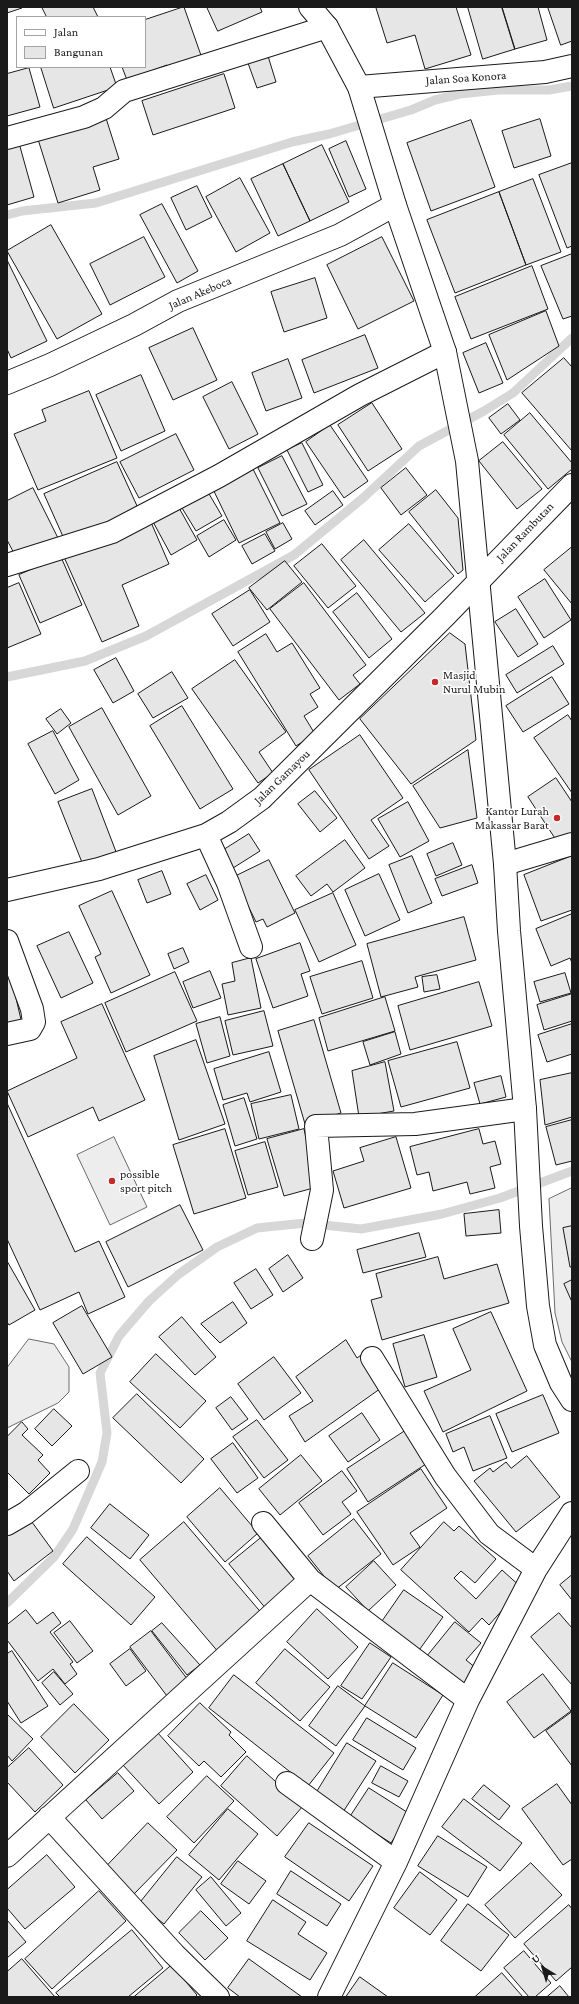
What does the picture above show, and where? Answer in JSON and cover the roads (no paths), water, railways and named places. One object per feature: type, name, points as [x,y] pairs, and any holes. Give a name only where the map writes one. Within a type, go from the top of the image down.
[{"type":"street","points":[[310,7],[327,27],[358,87],[395,206],[445,352],[467,461],[505,864],[509,931],[525,1109],[526,1154],[538,1306],[545,1344],[561,1383],[572,1400]]},
{"type":"street","points":[[7,138],[84,117],[104,108],[124,91],[327,27]]},
{"type":"street","name":"Jalan Soa Konora","points":[[358,87],[544,72],[572,66]]},
{"type":"street","name":"Jalan Akeboca","points":[[7,383],[134,326],[178,301],[340,235],[395,206]]},
{"type":"street","points":[[7,565],[112,532],[219,476],[360,395],[445,352]]},
{"type":"street","name":"Jalan Rambutan","points":[[479,581],[572,485]]},
{"type":"street","name":"Jalan Gamayou","points":[[7,890],[99,869],[206,835],[229,822],[262,798],[479,581]]},
{"type":"street","points":[[206,835],[228,883],[251,947]]},
{"type":"street","points":[[505,864],[572,844]]},
{"type":"street","points":[[7,941],[32,1009],[34,1022],[30,1029],[7,1034]]},
{"type":"street","points":[[312,1239],[322,1190],[316,1126],[415,1124],[525,1109]]},
{"type":"street","points":[[372,1358],[445,1476],[489,1534],[536,1569]]},
{"type":"street","points":[[7,1524],[26,1513],[78,1470]]},
{"type":"street","points":[[329,1997],[396,1862],[468,1700],[536,1569],[572,1513]]},
{"type":"street","points":[[263,1523],[310,1580],[468,1700]]},
{"type":"street","points":[[7,1856],[310,1580]]},
{"type":"street","points":[[287,1783],[396,1862]]},
{"type":"street","points":[[49,1817],[174,1954],[218,1997]]},
{"type":"waterway","points":[[7,215],[22,211],[96,203],[292,142],[329,134],[411,110],[435,100],[460,94],[498,90],[549,90],[572,86]]},
{"type":"waterway","points":[[7,677],[85,661],[146,636],[294,555],[363,498],[419,446],[484,411],[513,393],[572,338]]},
{"type":"waterway","points":[[7,1603],[54,1557],[73,1529],[102,1462],[107,1433],[100,1373],[119,1336],[149,1301],[179,1274],[217,1247],[257,1228],[305,1223],[361,1229],[442,1214],[500,1198],[572,1171]]},
{"type":"place","name":"Masjid Nurul Mubin","points":[[435,682]]},
{"type":"place","name":"Kantor Lurah Makassar Barat","points":[[557,818]]},
{"type":"place","name":"possible sport pitch","points":[[112,1181]]}]
